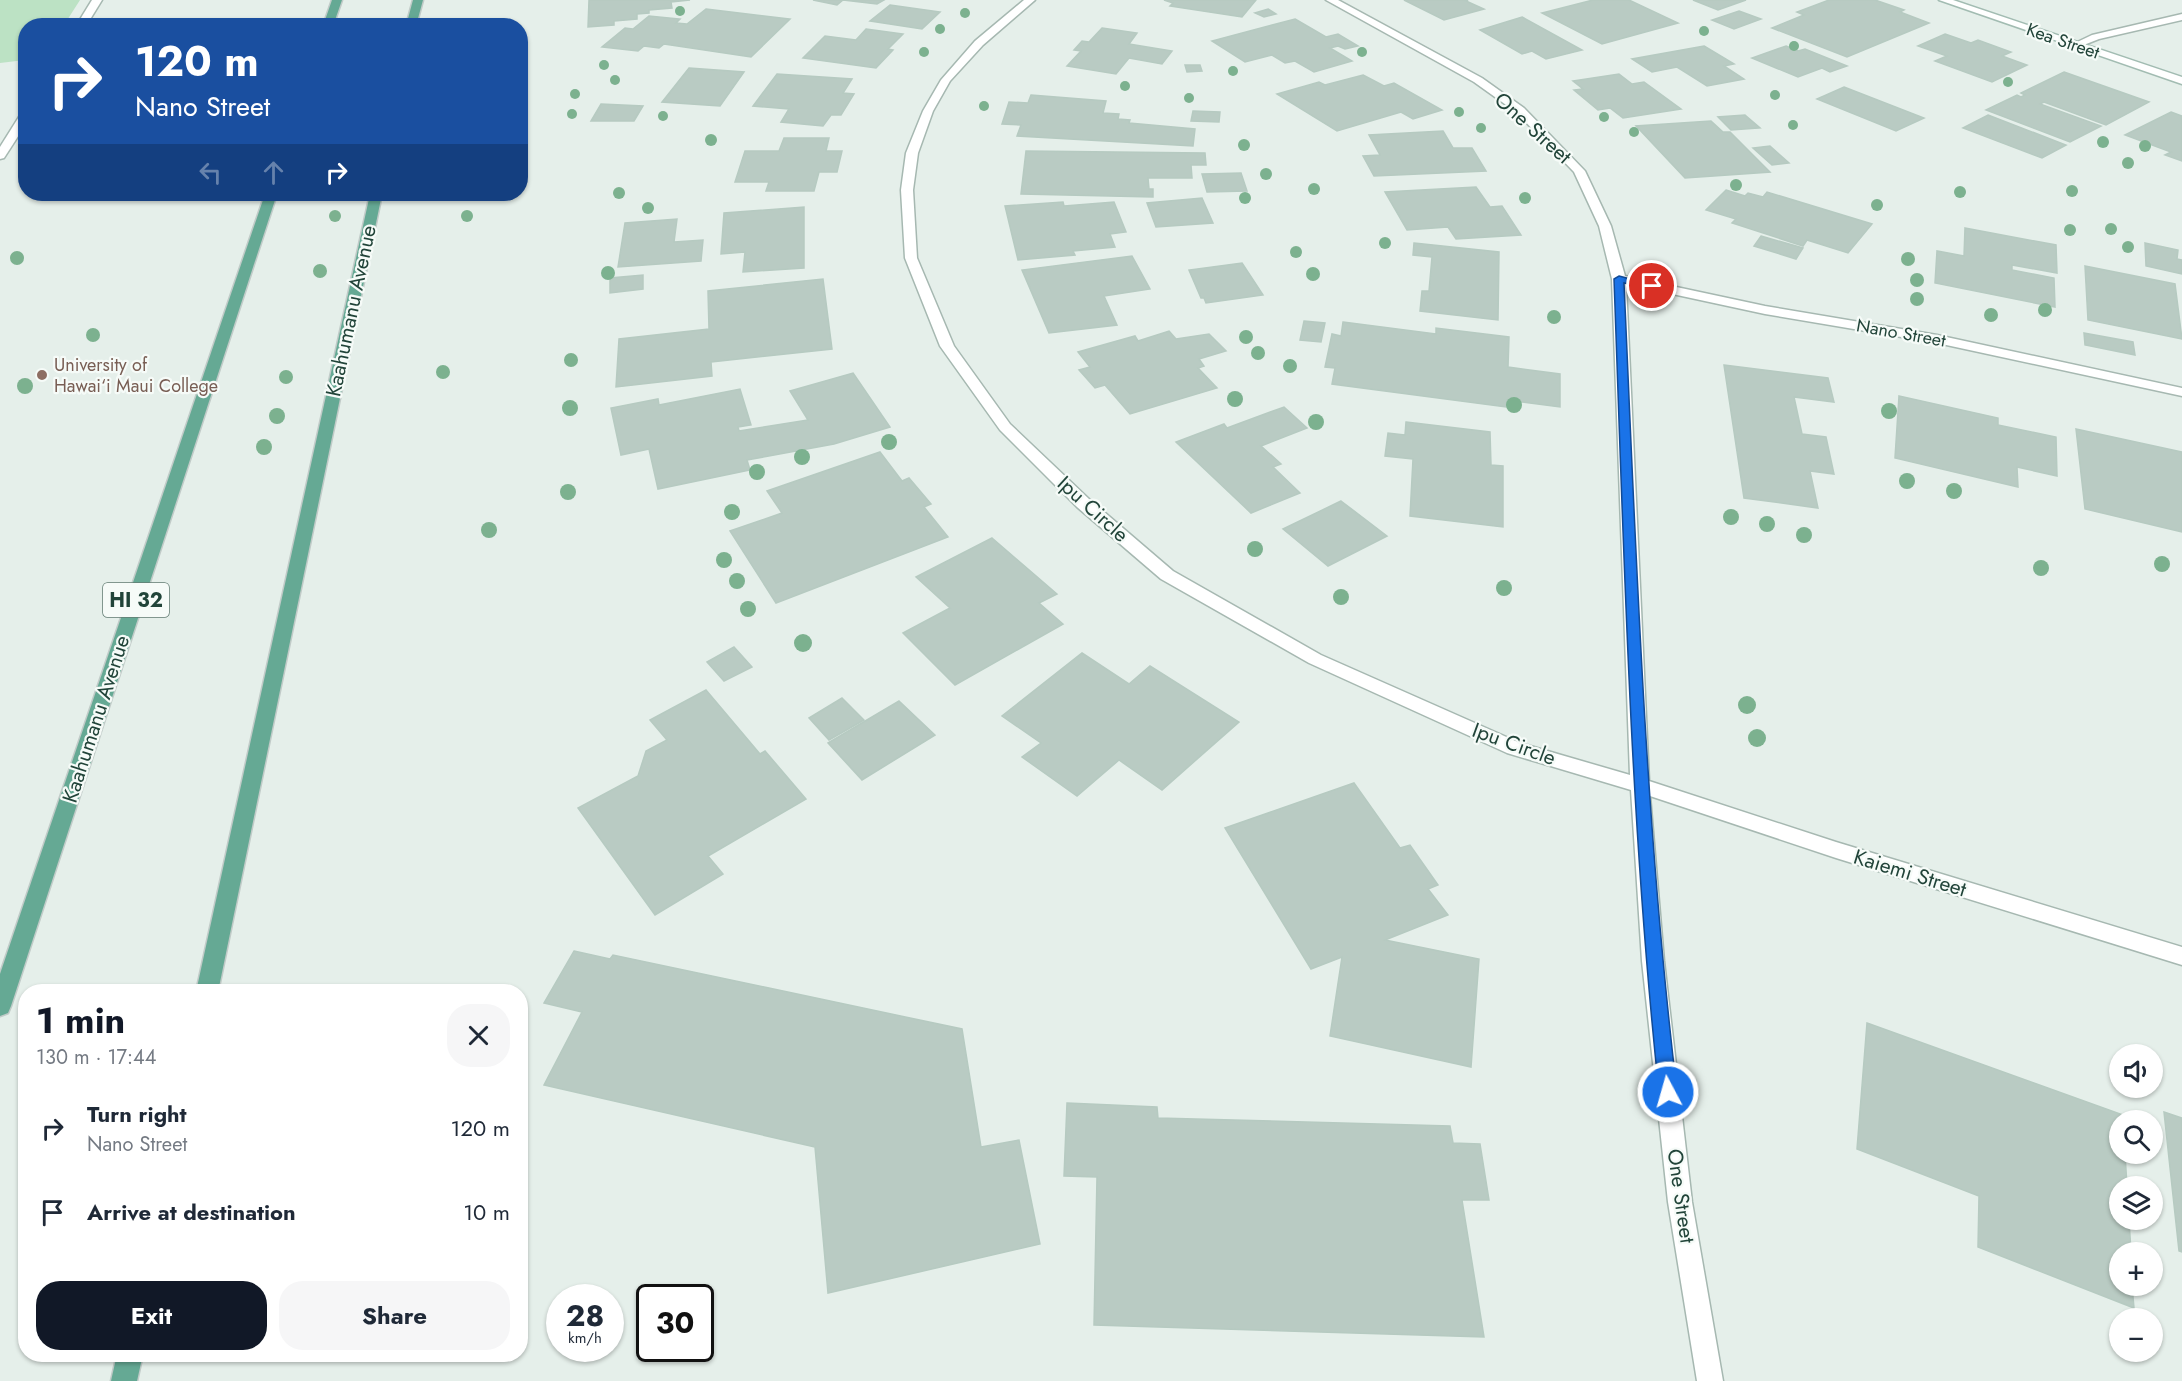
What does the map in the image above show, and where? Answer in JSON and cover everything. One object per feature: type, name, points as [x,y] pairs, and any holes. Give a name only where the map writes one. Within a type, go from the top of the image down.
[{"type":"main road","points":[[331,18],[337,0]]},
{"type":"main road","points":[[413,18],[418,0]]},
{"type":"main road","name":"Kaahumanu Avenue","points":[[0,1006],[269,201]]},
{"type":"main road","name":"Kaahumanu Avenue","points":[[209,984],[375,201]]},
{"type":"main road","points":[[124,1381],[128,1362]]},
{"type":"street","points":[[86,18],[97,0]]},
{"type":"street","name":"Ipu Circle","points":[[1030,0],[979,43],[946,80],[928,111],[912,153],[908,190],[910,258],[947,345],[965,374],[1005,427],[1083,503],[1167,575],[1315,659],[1514,748],[1640,785]]},
{"type":"street","name":"One Street","points":[[1331,0],[1424,48],[1478,80],[1520,110],[1579,171],[1605,226],[1619,279],[1640,785],[1653,961],[1680,1202],[1710,1381]]},
{"type":"street","name":"Kea Street","points":[[1944,0],[2182,81]]},
{"type":"street","points":[[2076,45],[2096,37],[2182,17]]},
{"type":"street","points":[[0,156],[18,127]]},
{"type":"street","name":"Nano Street","points":[[1619,279],[1765,310],[1937,339],[2182,392]]},
{"type":"street","name":"Kaiemi Street","points":[[1640,785],[1836,850],[2182,956]]},
{"type":"green space","points":[[0,0],[80,0],[68,18],[18,18],[18,61],[0,63]]},
{"type":"building","points":[[589,0],[690,0],[671,2],[672,8],[649,10],[649,13],[637,14],[637,19],[614,21],[614,25],[588,27]]},
{"type":"building","points":[[813,0],[843,0],[837,5]]},
{"type":"building","points":[[843,0],[884,0],[877,4]]},
{"type":"building","points":[[1164,0],[1256,0],[1242,17],[1170,6],[1173,3]]},
{"type":"building","points":[[1404,0],[1468,0],[1466,1],[1484,9],[1444,20]]},
{"type":"building","points":[[1593,0],[1629,0],[1678,23],[1602,44],[1542,13]]},
{"type":"building","points":[[1693,0],[1746,0],[1718,10]]},
{"type":"building","points":[[1829,0],[1875,0],[1904,10],[1900,12],[1929,23],[1847,57],[1772,28],[1804,15],[1797,12]]},
{"type":"building","points":[[890,5],[940,12],[922,29],[870,21]]},
{"type":"building","points":[[706,9],[790,19],[751,57],[664,44],[659,48],[644,46],[638,51],[602,47],[625,28],[633,29],[649,16],[680,19],[676,23],[687,24]]},
{"type":"building","points":[[1268,9],[1276,14],[1264,17],[1255,13]]},
{"type":"building","points":[[1739,11],[1761,19],[1734,29],[1712,20]]},
{"type":"building","points":[[1522,17],[1582,50],[1546,59],[1532,51],[1522,54],[1480,30]]},
{"type":"building","points":[[1295,19],[1326,37],[1338,34],[1358,46],[1345,49],[1338,46],[1330,48],[1352,61],[1314,72],[1295,61],[1285,63],[1272,55],[1245,62],[1212,41]]},
{"type":"building","points":[[1102,28],[1137,33],[1129,44],[1172,51],[1162,64],[1129,58],[1116,74],[1067,66],[1081,51],[1074,50],[1082,41],[1089,42]]},
{"type":"building","points":[[866,29],[903,34],[888,49],[893,50],[876,68],[803,58],[825,36],[856,40]]},
{"type":"building","points":[[1945,34],[1971,43],[1978,40],[2011,52],[2002,56],[2027,65],[1992,82],[1935,61],[1947,56],[1918,46]]},
{"type":"building","points":[[1704,46],[1734,64],[1724,66],[1744,79],[1707,86],[1677,67],[1652,72],[1632,59]]},
{"type":"building","points":[[1786,46],[1798,51],[1805,49],[1847,66],[1830,72],[1822,68],[1798,77],[1752,58]]},
{"type":"building","points":[[1185,65],[1200,65],[1202,71],[1187,72]]},
{"type":"building","points":[[689,68],[744,72],[720,106],[662,102]]},
{"type":"building","points":[[2064,72],[2149,102],[2106,125],[2044,102],[2040,104],[2101,126],[2070,142],[1986,110],[2017,95],[2021,97],[2025,95],[2021,93]]},
{"type":"building","points":[[777,74],[852,79],[843,93],[854,94],[841,115],[831,115],[823,126],[781,122],[789,109],[753,106]]},
{"type":"building","points":[[1619,74],[1632,84],[1644,82],[1681,109],[1623,118],[1610,108],[1598,110],[1574,90],[1583,89],[1573,81]]},
{"type":"building","points":[[1363,75],[1384,86],[1394,83],[1442,110],[1413,119],[1401,112],[1337,131],[1277,94],[1319,82],[1325,85]]},
{"type":"building","points":[[1844,87],[1924,118],[1896,131],[1817,99]]},
{"type":"building","points":[[1031,95],[1106,101],[1103,113],[1119,114],[1118,119],[1130,120],[1129,123],[1195,129],[1193,146],[1017,136],[1021,125],[1002,124],[1009,102],[1028,103]]},
{"type":"building","points":[[601,104],[643,106],[634,121],[591,121]]},
{"type":"building","points":[[1193,111],[1220,112],[1219,122],[1191,121]]},
{"type":"building","points":[[2171,112],[2182,116],[2182,161],[2165,155],[2171,152],[2125,135]]},
{"type":"building","points":[[1745,115],[1760,128],[1731,130],[1718,117]]},
{"type":"building","points":[[1988,115],[2066,145],[2042,158],[1963,128]]},
{"type":"building","points":[[1711,121],[1723,132],[1730,132],[1770,172],[1685,178],[1636,126]]},
{"type":"building","points":[[1443,131],[1453,148],[1472,148],[1486,171],[1374,176],[1363,156],[1380,155],[1369,135]]},
{"type":"building","points":[[784,138],[829,138],[826,151],[842,151],[837,172],[819,172],[814,191],[766,191],[769,182],[735,182],[745,151],[779,151]]},
{"type":"building","points":[[1770,146],[1789,163],[1772,165],[1753,148]]},
{"type":"building","points":[[1026,151],[1205,153],[1206,165],[1191,165],[1192,178],[1148,178],[1149,189],[1153,189],[1153,197],[1021,194]]},
{"type":"building","points":[[1241,173],[1247,191],[1207,192],[1202,174]]},
{"type":"building","points":[[1476,187],[1490,207],[1502,206],[1521,235],[1456,239],[1448,227],[1407,230],[1385,192]]},
{"type":"building","points":[[1726,190],[1745,196],[1748,193],[1763,197],[1767,192],[1872,224],[1848,253],[1807,240],[1803,246],[1732,223],[1736,219],[1706,210]]},
{"type":"building","points":[[1202,198],[1213,223],[1156,227],[1147,203]]},
{"type":"building","points":[[1063,202],[1064,206],[1114,202],[1126,232],[1110,234],[1115,247],[1073,251],[1075,255],[1018,260],[1005,206]]},
{"type":"building","points":[[804,207],[804,268],[743,272],[745,252],[721,254],[724,213]]},
{"type":"building","points":[[677,219],[674,242],[703,240],[701,261],[618,267],[625,223]]},
{"type":"building","points":[[1965,228],[2056,245],[2057,273],[2012,265],[2012,270],[2054,278],[2055,307],[1935,283],[1937,251],[1964,256]]},
{"type":"building","points":[[1761,236],[1803,248],[1796,259],[1754,246]]},
{"type":"building","points":[[1414,243],[1499,252],[1498,320],[1420,311],[1422,291],[1429,291],[1432,257],[1413,255]]},
{"type":"building","points":[[2145,243],[2178,250],[2177,259],[2182,260],[2182,274],[2146,266]]},
{"type":"building","points":[[1132,256],[1150,289],[1104,296],[1117,325],[1049,333],[1022,270]]},
{"type":"building","points":[[1242,263],[1263,295],[1206,303],[1204,298],[1201,298],[1189,270]]},
{"type":"building","points":[[2085,266],[2175,284],[2182,339],[2088,320]]},
{"type":"building","points":[[643,275],[643,289],[610,293],[610,278]]},
{"type":"building","points":[[823,279],[832,349],[711,362],[712,376],[616,387],[619,339],[709,329],[708,291]]},
{"type":"building","points":[[1304,321],[1325,323],[1321,342],[1300,340]]},
{"type":"building","points":[[1343,322],[1436,334],[1436,328],[1509,337],[1508,367],[1560,374],[1560,407],[1507,400],[1506,407],[1332,384],[1335,368],[1325,367],[1332,334],[1341,336]]},
{"type":"building","points":[[1169,331],[1176,339],[1209,334],[1226,351],[1199,359],[1204,366],[1198,368],[1217,388],[1130,414],[1105,385],[1095,388],[1079,370],[1090,367],[1078,352],[1135,336],[1138,341]]},
{"type":"building","points":[[2084,333],[2133,342],[2135,355],[2085,345]]},
{"type":"building","points":[[1724,365],[1828,378],[1834,402],[1794,397],[1802,434],[1826,437],[1834,474],[1810,471],[1818,508],[1744,498]]},
{"type":"building","points":[[853,373],[890,427],[834,444],[747,460],[750,470],[658,489],[649,449],[621,455],[611,408],[658,399],[659,405],[740,389],[751,425],[738,427],[739,431],[808,420],[790,391]]},
{"type":"building","points":[[1899,396],[1998,418],[1998,425],[2056,437],[2057,476],[2017,467],[2018,487],[1895,458]]},
{"type":"building","points":[[1284,407],[1307,428],[1261,446],[1281,464],[1273,467],[1300,493],[1251,513],[1176,442],[1224,424],[1227,428]]},
{"type":"building","points":[[1406,422],[1490,432],[1491,465],[1503,466],[1503,527],[1410,516],[1413,459],[1385,456],[1388,433],[1405,435]]},
{"type":"building","points":[[2076,429],[2182,452],[2182,532],[2085,509]]},
{"type":"building","points":[[880,452],[902,481],[909,478],[931,504],[924,507],[948,537],[776,603],[730,531],[782,513],[767,491]]},
{"type":"building","points":[[1341,501],[1387,536],[1328,566],[1283,529]]},
{"type":"building","points":[[992,538],[1057,594],[1039,603],[1063,624],[955,685],[903,633],[950,608],[916,577]]},
{"type":"building","points":[[734,647],[752,667],[724,681],[707,662]]},
{"type":"building","points":[[1082,653],[1129,684],[1150,666],[1239,722],[1162,790],[1119,760],[1077,796],[1022,757],[1041,743],[1002,716]]},
{"type":"building","points":[[706,690],[760,754],[765,751],[806,799],[708,856],[723,874],[655,915],[578,808],[638,776],[646,751],[667,740],[650,720]]},
{"type":"building","points":[[842,698],[864,720],[829,740],[809,718]]},
{"type":"building","points":[[899,701],[935,735],[862,780],[828,743]]},
{"type":"building","points":[[1354,783],[1400,848],[1410,845],[1438,885],[1428,889],[1448,915],[1385,940],[1479,959],[1471,1067],[1330,1036],[1342,957],[1311,969],[1225,828]]},
{"type":"building","points":[[574,951],[610,959],[613,955],[962,1029],[981,1147],[1019,1140],[1040,1244],[828,1293],[815,1147],[544,1085],[582,1012],[544,1003]]},
{"type":"building","points":[[1867,1023],[2109,1110],[2109,1164],[2126,1164],[2126,1176],[2109,1176],[2109,1230],[2130,1230],[2130,1242],[2109,1242],[2109,1296],[2133,1296],[2134,1308],[1978,1247],[1979,1196],[1857,1149]]},
{"type":"building","points":[[1067,1103],[1157,1107],[1158,1118],[1450,1126],[1453,1143],[1480,1144],[1489,1200],[1462,1200],[1484,1337],[1094,1325],[1097,1177],[1064,1176]]},
{"type":"building","points":[[2164,1112],[2182,1118],[2182,1252],[2179,1251]]},
{"type":"place","name":"University of Hawai‘i Maui College","points":[[42,375]]},
{"type":"route","points":[[1652,286],[1619,279],[1640,785],[1653,961],[1668,1092]]}]
